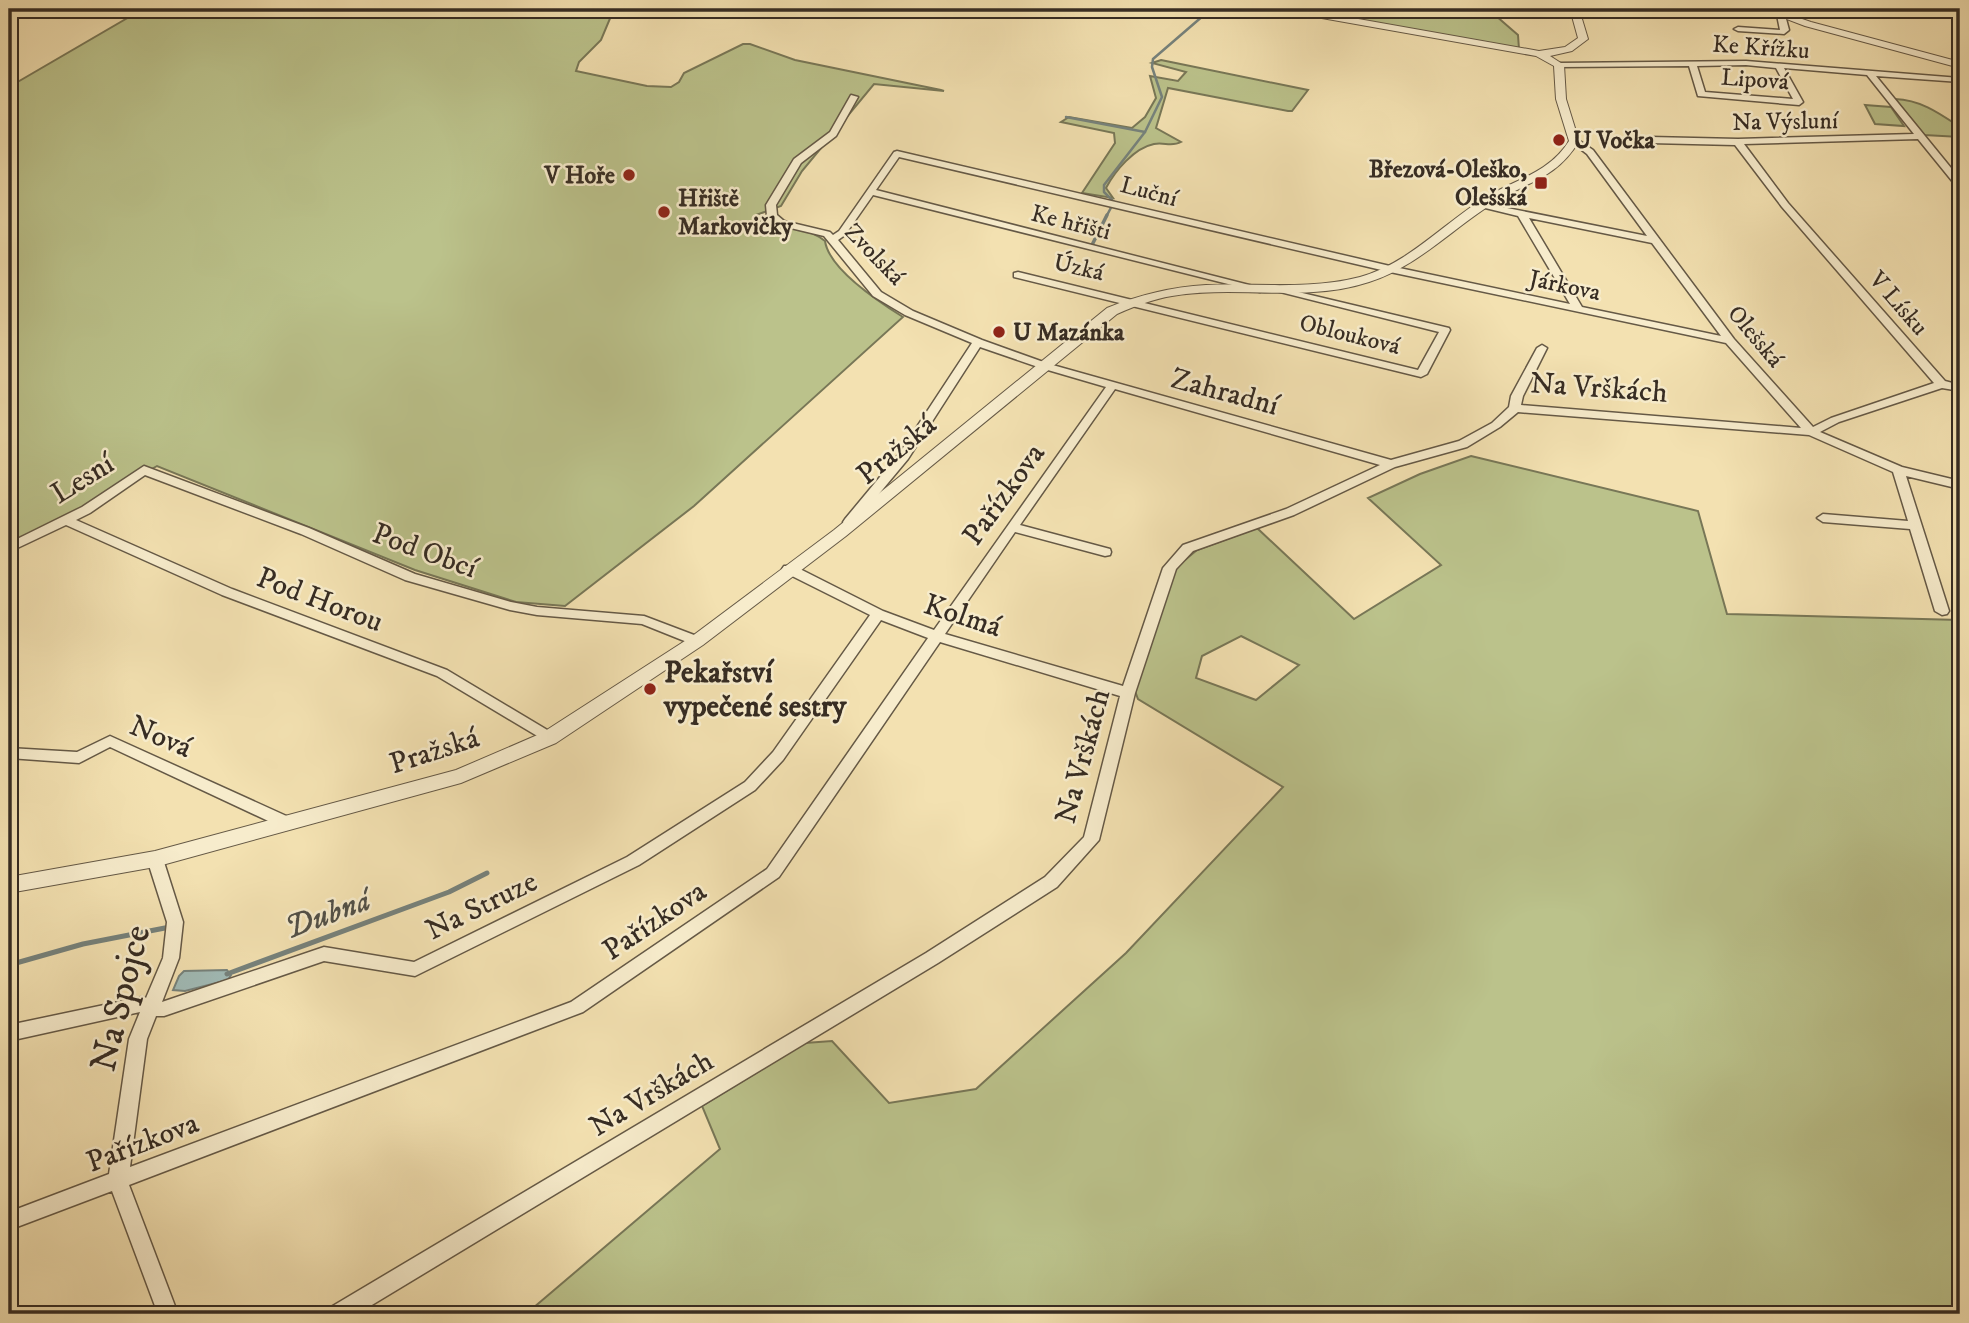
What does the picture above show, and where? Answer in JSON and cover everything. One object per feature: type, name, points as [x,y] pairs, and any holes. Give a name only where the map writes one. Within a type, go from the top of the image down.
[{"type":"street","points":[[1288,9],[1539,54],[1559,65],[1561,99],[1574,141]]},
{"type":"street","points":[[1539,54],[1565,50],[1578,45],[1583,39],[1575,9]]},
{"type":"street","points":[[1756,9],[1960,65]]},
{"type":"street","points":[[1738,29],[1785,30],[1773,12]]},
{"type":"street","name":"Ke Křížku","points":[[1559,65],[1692,63],[1779,66],[1960,80]]},
{"type":"street","name":"Lipová","points":[[1692,63],[1701,94],[1799,102],[1779,66]]},
{"type":"street","points":[[1869,72],[1960,185]]},
{"type":"street","name":"Zvolská","points":[[855,97],[833,134],[797,161],[771,205],[772,216],[781,223],[827,234],[877,294],[909,313],[1045,366]]},
{"type":"street","name":"Na Výsluní","points":[[1650,141],[1738,142],[1920,136]]},
{"type":"street","name":"Pražská","points":[[9,885],[155,859],[461,776],[549,738],[697,641],[840,533],[1112,311],[1130,301],[1192,288],[1273,289],[1350,284],[1390,269],[1482,206],[1541,178],[1574,141]]},
{"type":"street","name":"Olešská","points":[[1574,141],[1590,152],[1730,341],[1811,432],[1898,470],[1960,485]]},
{"type":"street","name":"V Lísku","points":[[1738,142],[1785,205],[1941,384]]},
{"type":"street","name":"Luční","points":[[872,192],[897,154],[1390,269]]},
{"type":"street","points":[[833,239],[842,233],[872,192]]},
{"type":"street","name":"Ke hřišti","points":[[872,192],[1260,289]]},
{"type":"street","points":[[1482,206],[1654,240]]},
{"type":"street","points":[[1522,214],[1579,310]]},
{"type":"street","name":"Járkova","points":[[1390,269],[1730,341]]},
{"type":"street","name":"Úzká","points":[[1018,275],[1130,301]]},
{"type":"street","name":"Oblouková","points":[[1130,301],[1422,374],[1445,330],[1273,289]]},
{"type":"street","points":[[840,533],[904,456],[978,342]]},
{"type":"street","points":[[1515,408],[1517,396],[1542,348]]},
{"type":"street","name":"Zahradní","points":[[1045,366],[1391,464]]},
{"type":"street","points":[[1811,432],[1835,420],[1941,384],[1960,388]]},
{"type":"street","name":"Pařízkova","points":[[9,1222],[577,1007],[773,873],[1113,385]]},
{"type":"street","name":"Na Vrškách","points":[[338,1314],[932,958],[1051,882],[1091,840],[1128,693],[1170,568],[1188,548],[1290,512],[1391,464],[1463,443],[1496,425],[1515,408],[1811,432]]},
{"type":"street","name":"Lesní","points":[[9,548],[86,510],[144,470]]},
{"type":"street","name":"Pod Obcí","points":[[144,470],[304,531],[410,577],[510,606],[537,611],[643,620],[697,641]]},
{"type":"street","points":[[1898,470],[1942,611]]},
{"type":"street","points":[[1823,518],[1915,526]]},
{"type":"street","name":"Pod Horou","points":[[65,520],[227,592],[442,673],[549,738]]},
{"type":"street","points":[[1012,527],[1105,552]]},
{"type":"street","name":"Kolmá","points":[[789,569],[878,614],[937,636],[1128,693]]},
{"type":"street","name":"Na Struze","points":[[9,1033],[142,1004],[151,1009],[164,1009],[324,954],[415,970],[633,861],[750,786],[778,756],[878,614]]},
{"type":"street","name":"Nová","points":[[9,753],[79,758],[110,741],[287,823]]},
{"type":"street","name":"Na Spojce","points":[[155,859],[175,922],[171,958],[138,1039],[118,1181],[168,1314]]},
{"type":"green space","points":[[143,9],[614,9],[601,40],[579,62],[576,71],[647,86],[671,87],[679,82],[684,73],[743,44],[750,44],[795,60],[944,91],[874,84],[802,171],[781,206],[756,215],[764,225],[796,228],[818,236],[825,241],[836,263],[856,284],[903,317],[694,506],[565,606],[516,602],[415,570],[157,466],[81,509],[9,544],[9,87]]},
{"type":"green space","points":[[1298,9],[1488,9],[1518,35],[1519,49]]},
{"type":"green space","points":[[1161,60],[1308,90],[1292,111],[1288,111],[1168,88],[1156,128],[1181,142],[1154,144],[1132,155],[1106,188],[1113,198],[1082,193],[1115,143],[1114,133],[1061,122],[1069,117],[1132,128],[1145,117],[1156,98],[1150,76],[1178,81],[1186,72],[1152,63]]},
{"type":"green space","points":[[1895,99],[1913,102],[1937,112],[1960,127],[1960,137],[1924,135]]},
{"type":"green space","points":[[1865,105],[1891,107],[1904,126],[1875,124]]},
{"type":"green space","points":[[1471,456],[1698,511],[1727,614],[1960,620],[1960,1314],[526,1314],[720,1149],[702,1106],[805,1043],[832,1041],[889,1103],[976,1089],[1126,953],[1283,787],[1138,699],[1135,691],[1174,569],[1197,550],[1257,528],[1354,619],[1441,565],[1368,498],[1420,474]],"holes":[[[1241,636],[1299,665],[1256,700],[1196,678],[1202,656]]]},
{"type":"water","points":[[227,970],[231,975],[228,980],[185,991],[173,990],[184,971]]},
{"type":"waterway","points":[[1145,132],[1162,97],[1152,67],[1153,59],[1204,15],[1203,9]]},
{"type":"waterway","points":[[1066,117],[1145,132]]},
{"type":"waterway","points":[[1106,217],[1114,202],[1104,192],[1104,185],[1145,132]]},
{"type":"waterway","points":[[1092,245],[1106,217]]},
{"type":"waterway","name":"Dubná","points":[[227,974],[449,892],[487,873]]},
{"type":"waterway","name":"Dubná","points":[[9,965],[83,944],[170,927]]},
{"type":"place","name":"U Vočka","points":[[1559,140]]},
{"type":"place","name":"V Hoře","points":[[629,175]]},
{"type":"place","name":"Březová-Oleško, Olešská","points":[[1541,183]]},
{"type":"place","name":"Hřiště Markovičky","points":[[664,212]]},
{"type":"place","name":"U Mazánka","points":[[999,332]]},
{"type":"place","name":"Pekařství vypečené sestry","points":[[650,689]]}]
